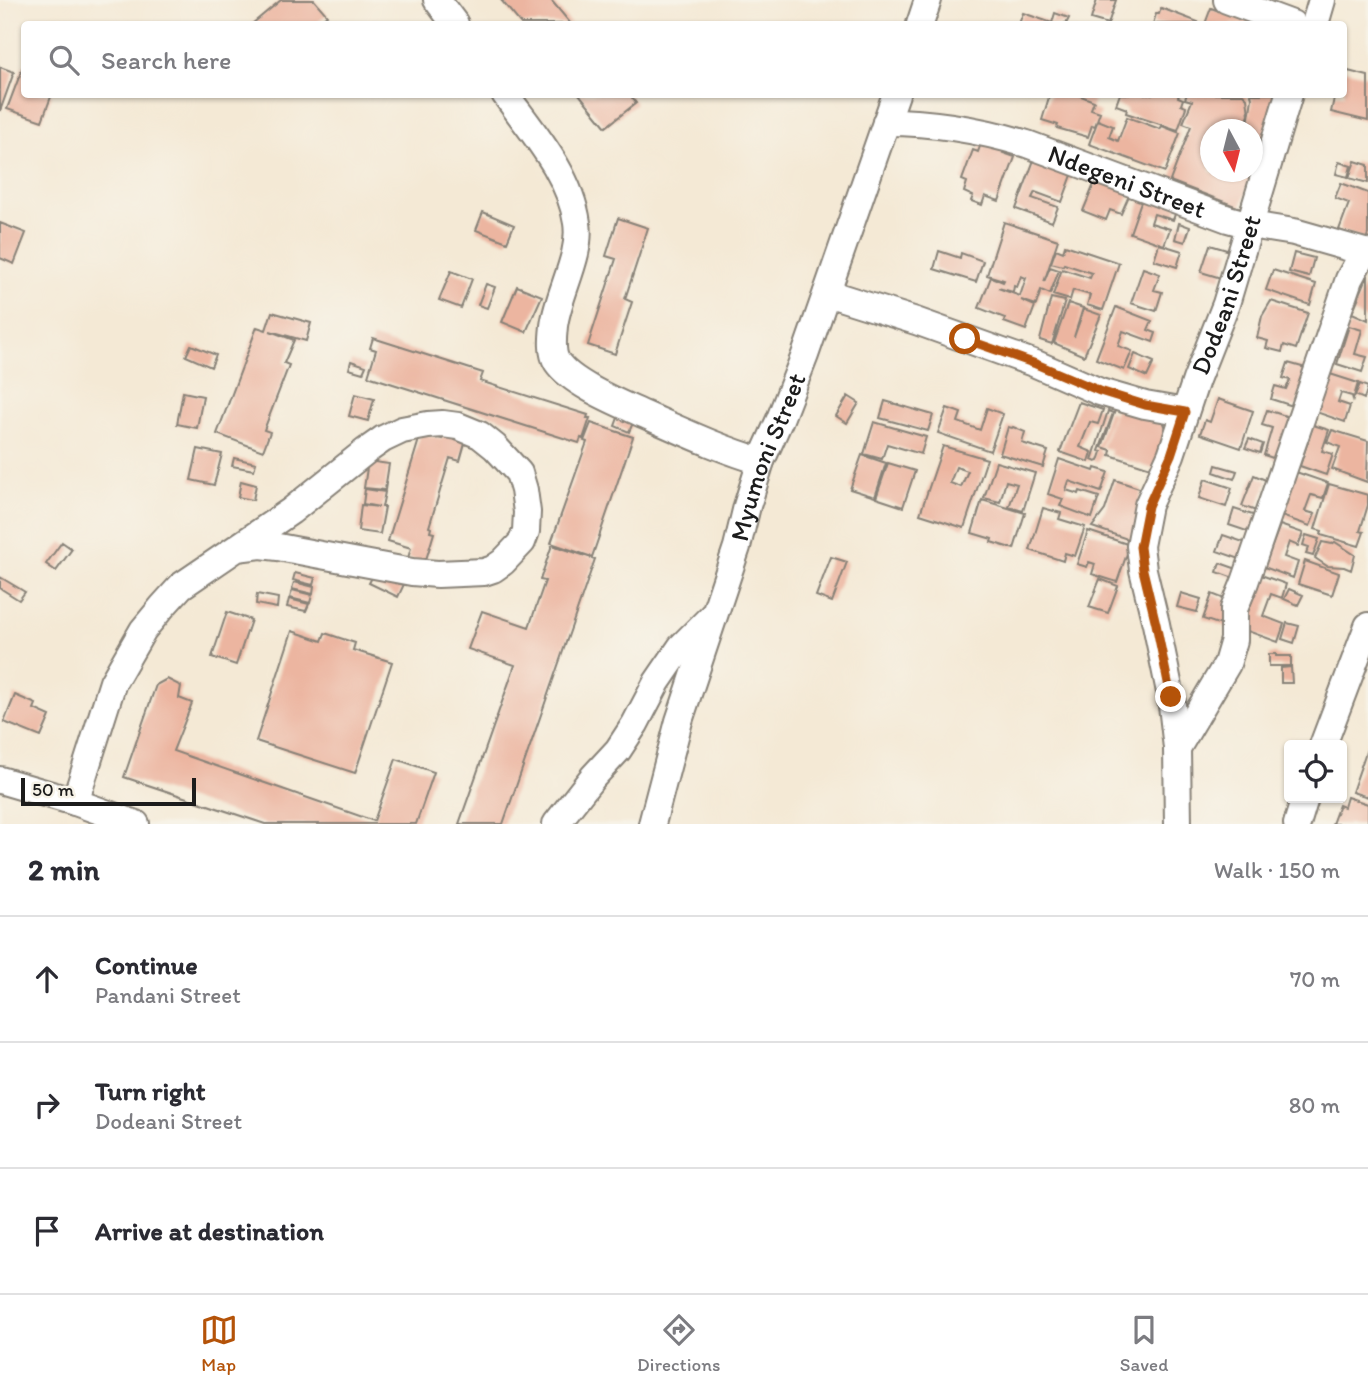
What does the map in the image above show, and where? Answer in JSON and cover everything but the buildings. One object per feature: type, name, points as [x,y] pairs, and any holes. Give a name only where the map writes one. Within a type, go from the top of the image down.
[{"type":"street","points":[[437,0],[453,21]]},
{"type":"street","points":[[920,21],[928,0]]},
{"type":"street","points":[[1227,0],[1284,21]]},
{"type":"street","points":[[1316,21],[1322,0]]},
{"type":"street","points":[[508,98],[561,175],[569,192],[577,223],[573,259],[554,326],[553,349],[558,364],[572,377],[617,402],[724,449],[761,461]]},
{"type":"street","name":"Myumoni Street","points":[[652,824],[679,721],[737,547],[761,461],[780,419],[827,293],[895,98]]},
{"type":"street","name":"Dodeani Street","points":[[1178,824],[1177,748],[1171,697],[1140,547],[1148,506],[1171,455],[1226,303],[1288,98]]},
{"type":"street","name":"Ndegeni Street","points":[[886,122],[929,123],[998,135],[1251,225],[1294,232],[1366,253]]},
{"type":"street","points":[[1177,748],[1227,664],[1234,640],[1234,609],[1349,279],[1366,253]]},
{"type":"street","points":[[827,293],[916,320],[1036,364],[1110,395],[1185,412]]},
{"type":"street","points":[[75,802],[113,682],[138,638],[156,615],[181,586],[291,511],[383,439],[402,430],[428,425],[458,426],[480,435],[495,447],[519,473],[524,491],[527,512],[526,531],[522,542],[503,562],[484,572],[426,573],[278,547],[261,545],[237,548]]},
{"type":"street","points":[[556,824],[593,777],[618,751],[657,682],[681,647],[716,612]]},
{"type":"street","points":[[1325,740],[1368,626]]},
{"type":"street","points":[[0,780],[75,802],[136,824]]},
{"type":"street","points":[[1297,824],[1303,803]]},
{"type":"route","points":[[965,339],[1036,364],[1100,391],[1145,405],[1185,412],[1171,455],[1148,506],[1140,547],[1140,558],[1171,697]]}]
